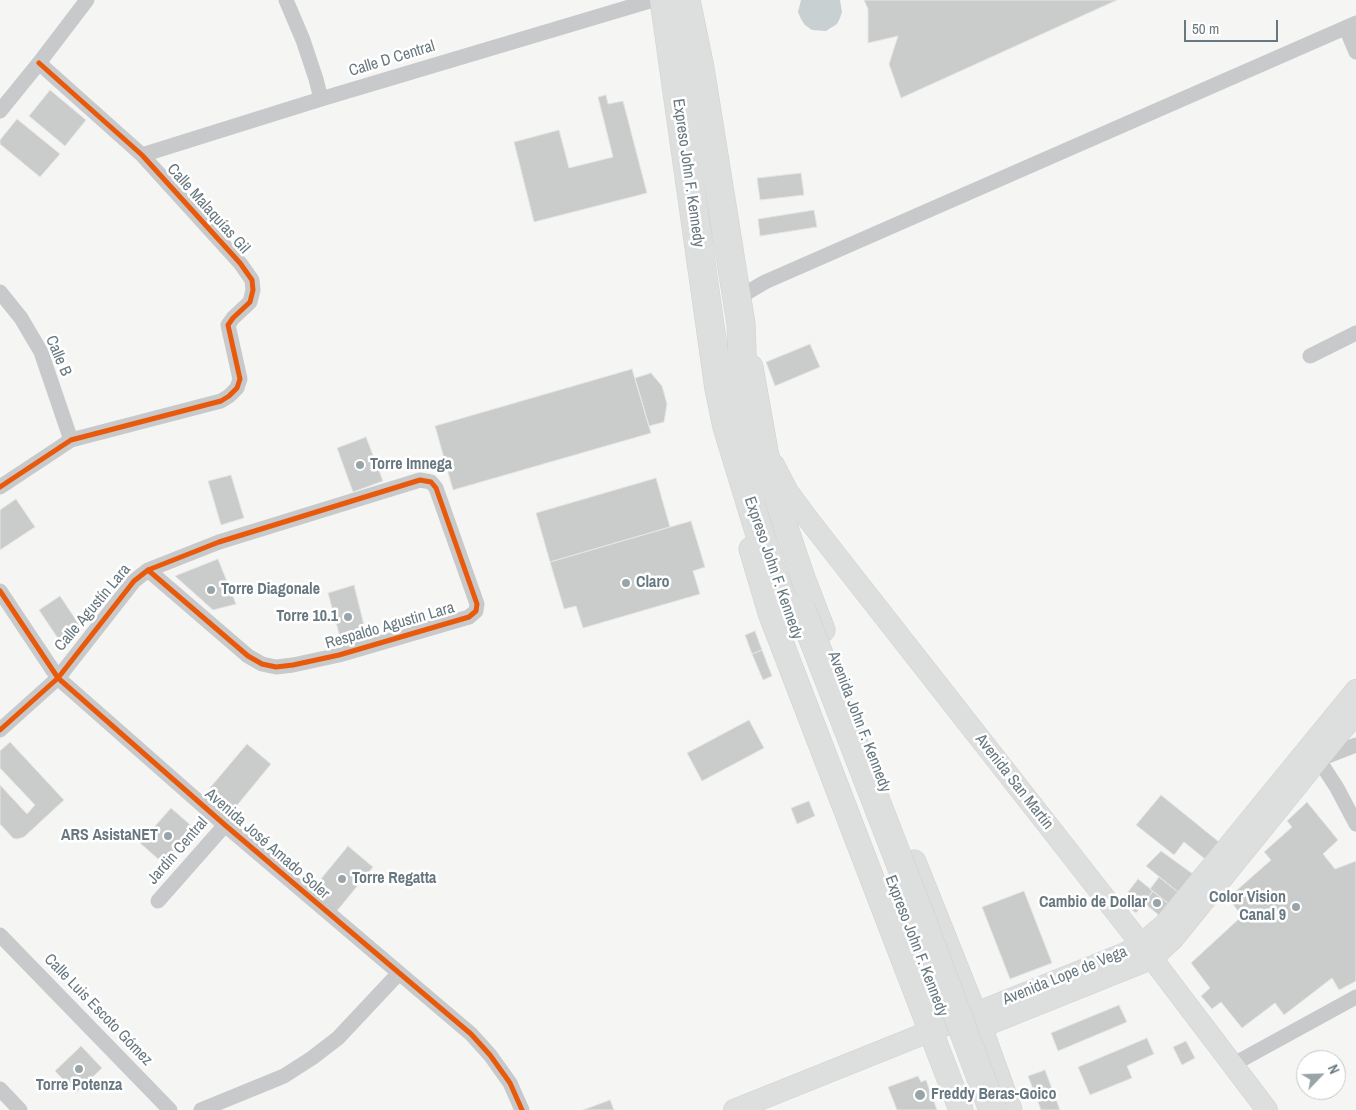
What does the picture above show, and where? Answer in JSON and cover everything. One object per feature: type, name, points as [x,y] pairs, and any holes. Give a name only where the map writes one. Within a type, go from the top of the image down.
[{"type":"highway","name":"Expreso John F. Kennedy","points":[[664,0],[716,372],[726,427],[768,561],[794,610],[914,899],[993,1110]]},
{"type":"highway","name":"Expreso John F. Kennedy","points":[[686,0],[697,51],[739,311],[744,407],[767,512],[794,610],[904,915],[977,1110]]},
{"type":"main road","points":[[696,0],[697,51]]},
{"type":"main road","name":"Avenida John F. Kennedy","points":[[739,311],[778,504],[803,578],[925,889],[936,912],[1010,1110]]},
{"type":"main road","points":[[726,427],[736,498],[770,612],[960,1110]]},
{"type":"main road","name":"Avenida San Martín","points":[[766,451],[788,492],[811,523],[1146,951],[1267,1110]]},
{"type":"main road","name":"Avenida Lope de Vega","points":[[772,1110],[934,1038],[1173,939],[1313,754],[1356,690]]},
{"type":"main road","name":"Avenida Lope de Vega","points":[[1313,754],[1356,713]]},
{"type":"main road","points":[[882,908],[891,913],[897,923],[922,986],[930,995],[940,994],[948,990],[950,979],[924,908],[922,896],[925,889]]},
{"type":"main road","name":"Avenida Lope de Vega","points":[[734,1110],[934,1038]]},
{"type":"main road","points":[[967,1110],[956,1078],[960,1068],[966,1064],[978,1066],[985,1072],[1000,1110]]},
{"type":"street","points":[[0,111],[87,0]]},
{"type":"street","points":[[286,0],[303,40],[321,99]]},
{"type":"street","name":"Calle D Central","points":[[142,155],[321,99],[653,0]]},
{"type":"street","points":[[739,311],[765,282],[1351,26],[1356,52]]},
{"type":"street","name":"Calle Malaquías Gil","points":[[0,487],[71,440],[221,401],[229,396],[237,388],[240,379],[228,326],[233,318],[250,302],[253,290],[252,280],[240,263],[142,155],[39,63]]},
{"type":"street","name":"Calle B","points":[[0,292],[21,318],[41,352],[71,440]]},
{"type":"street","points":[[1310,356],[1354,336]]},
{"type":"street","name":"Respaldo Agustin Lara","points":[[420,480],[431,482],[436,488],[477,604],[476,611],[469,617],[339,655],[276,667],[262,664],[248,656],[148,570],[218,542],[420,480]]},
{"type":"street","name":"Calle Agustín Lara","points":[[0,730],[58,678],[134,581],[148,570]]},
{"type":"street","name":"Avenida José Amado Soler","points":[[0,591],[58,678],[225,825],[477,1041],[510,1083],[522,1110]]},
{"type":"street","points":[[1356,746],[1313,754],[1337,788],[1356,824]]},
{"type":"street","name":"Jardin Central","points":[[158,901],[225,825]]},
{"type":"street","name":"Calle Luis Escoto Gómez","points":[[0,935],[170,1110]]},
{"type":"street","points":[[201,1110],[284,1076],[312,1058],[338,1038],[398,973]]},
{"type":"street","points":[[1232,1065],[1356,997]]},
{"type":"street","points":[[0,1089],[20,1110]]},
{"type":"shaded area","points":[[801,0],[840,0],[842,12],[837,24],[826,31],[812,30],[805,25],[798,12]]},
{"type":"building","points":[[864,0],[1117,0],[901,98],[889,64],[898,36],[868,43],[868,9]]},
{"type":"building","points":[[50,90],[86,120],[65,146],[29,116]]},
{"type":"building","points":[[606,95],[608,104],[623,101],[647,193],[534,222],[514,142],[559,130],[569,168],[613,157],[598,97]]},
{"type":"building","points":[[17,119],[60,154],[40,177],[0,144],[0,140]]},
{"type":"building","points":[[801,173],[804,195],[760,200],[757,178]]},
{"type":"building","points":[[814,210],[817,227],[760,236],[758,219]]},
{"type":"building","points":[[810,344],[820,367],[775,386],[766,362]]},
{"type":"building","points":[[632,369],[651,433],[453,490],[435,426]]},
{"type":"building","points":[[651,373],[662,386],[667,404],[664,422],[649,426],[635,378]]},
{"type":"building","name":"Torre Imnega","points":[[366,437],[383,481],[353,492],[337,448]]},
{"type":"building","points":[[231,475],[244,518],[221,525],[208,481]]},
{"type":"building","name":"Claro","points":[[656,478],[670,527],[550,562],[536,513]]},
{"type":"building","points":[[16,499],[35,527],[0,550],[0,510]]},
{"type":"building","name":"Claro","points":[[691,521],[705,567],[693,571],[700,594],[583,628],[576,606],[564,609],[550,562]]},
{"type":"building","name":"Torre Diagonale","points":[[218,559],[236,604],[213,610],[175,576]]},
{"type":"building","name":"Torre 10.1","points":[[354,585],[368,641],[343,648],[328,593]]},
{"type":"building","points":[[60,596],[82,629],[61,643],[39,610]]},
{"type":"building","points":[[755,631],[762,650],[752,654],[745,635]]},
{"type":"building","points":[[762,650],[772,676],[763,680],[752,654]]},
{"type":"building","points":[[749,720],[764,748],[702,781],[687,753]]},
{"type":"building","points":[[10,742],[64,800],[24,837],[17,839],[13,838],[0,824],[0,785],[27,814],[35,805],[0,768],[0,751]]},
{"type":"building","points":[[247,744],[271,764],[234,809],[209,789]]},
{"type":"building","points":[[1161,795],[1219,842],[1205,859],[1184,842],[1174,855],[1136,825]]},
{"type":"building","points":[[809,801],[815,816],[797,824],[791,808]]},
{"type":"building","name":"Color Vision Canal 9","points":[[1307,802],[1338,840],[1323,854],[1335,869],[1356,861],[1356,981],[1339,990],[1332,978],[1284,1015],[1275,1003],[1242,1028],[1221,1002],[1212,1009],[1201,996],[1210,988],[1191,963],[1242,916],[1228,898],[1271,860],[1264,852],[1292,827],[1287,821]]},
{"type":"building","name":"ARS AsistaNET","points":[[171,808],[195,829],[165,865],[140,843]]},
{"type":"building","name":"Torre Regatta","points":[[348,846],[373,867],[336,912],[311,891]]},
{"type":"building","points":[[1161,851],[1193,874],[1178,892],[1146,866]]},
{"type":"building","points":[[1159,877],[1178,892],[1169,904],[1150,889]]},
{"type":"building","points":[[1138,879],[1153,891],[1136,913],[1121,901]]},
{"type":"building","points":[[1024,891],[1052,963],[1010,979],[982,907]]},
{"type":"building","name":"Cambio de Dollar","points":[[1153,891],[1169,904],[1160,916],[1144,903]]},
{"type":"building","points":[[1119,1005],[1127,1022],[1058,1051],[1051,1033]]},
{"type":"building","points":[[1147,1038],[1154,1054],[1127,1066],[1132,1078],[1090,1095],[1078,1067]]},
{"type":"building","points":[[1186,1041],[1195,1058],[1182,1065],[1173,1047]]},
{"type":"building","name":"Torre Potenza","points":[[81,1046],[102,1068],[76,1093],[55,1071]]},
{"type":"building","points":[[1045,1070],[1060,1110],[1041,1110],[1028,1076]]},
{"type":"building","points":[[918,1076],[921,1082],[926,1080],[937,1110],[897,1110],[888,1087]]},
{"type":"building","points":[[610,1100],[614,1110],[583,1110]]},
{"type":"cycle path","points":[[0,487],[71,440],[221,401],[229,396],[237,388],[240,379],[228,325],[250,302],[253,290],[252,280],[240,263],[142,155],[39,63]]},
{"type":"cycle path","points":[[0,730],[58,678],[134,581],[148,570],[219,542],[420,480],[431,482],[436,488],[477,604],[476,611],[469,617],[339,655],[276,667],[262,664],[248,656],[148,570]]},
{"type":"cycle path","points":[[0,591],[58,678],[225,825],[471,1034],[490,1055],[510,1083],[522,1110]]},
{"type":"place","name":"Torre Imnega","points":[[360,465]]},
{"type":"place","name":"Claro","points":[[626,583]]},
{"type":"place","name":"Torre Diagonale","points":[[211,590]]},
{"type":"place","name":"Torre 10.1","points":[[348,617]]},
{"type":"place","name":"ARS AsistaNET","points":[[168,836]]},
{"type":"place","name":"Torre Regatta","points":[[342,879]]},
{"type":"place","name":"Cambio de Dollar","points":[[1157,903]]},
{"type":"place","name":"Color Vision Canal 9","points":[[1296,907]]},
{"type":"place","name":"Torre Potenza","points":[[79,1069]]},
{"type":"place","name":"Freddy Beras-Goico","points":[[920,1095]]}]
